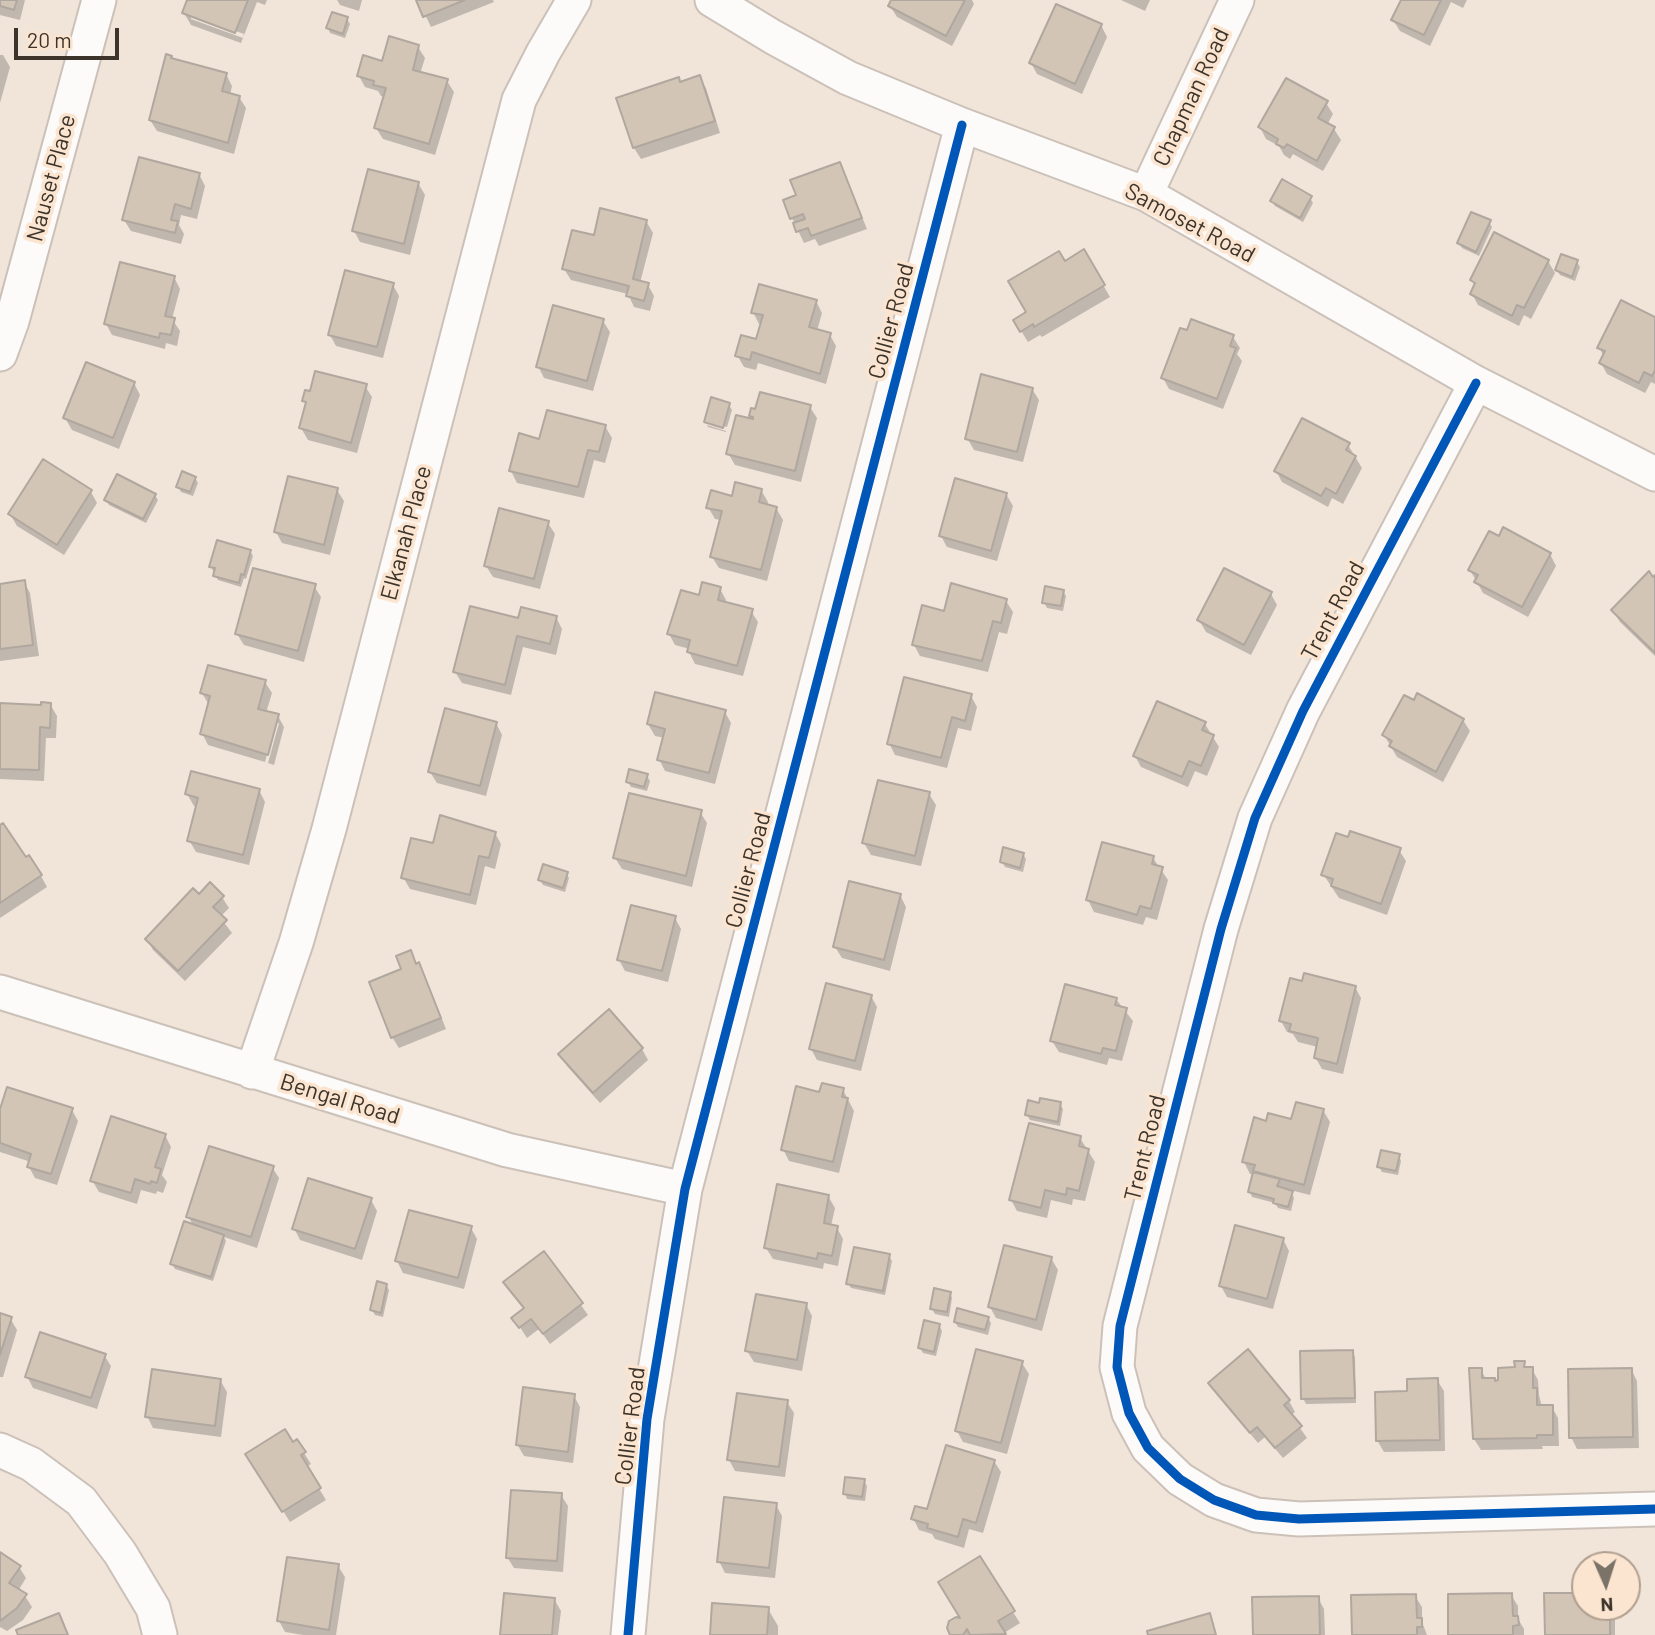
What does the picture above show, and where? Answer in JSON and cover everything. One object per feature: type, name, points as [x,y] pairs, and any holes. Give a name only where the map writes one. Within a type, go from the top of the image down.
[{"type":"street","name":"Nauset Place","points":[[0,354],[12,321],[99,0]]},
{"type":"street","name":"Elkanah Place","points":[[252,1072],[296,943],[329,829],[519,100],[542,53],[574,0]]},
{"type":"street","name":"Samoset Road","points":[[712,0],[848,78],[962,125],[1146,194],[1476,383],[1655,474]]},
{"type":"street","name":"Chapman Road","points":[[1146,194],[1237,0]]},
{"type":"street","name":"Collier Road","points":[[628,1635],[647,1419],[685,1189],[962,125]]},
{"type":"street","name":"Trent Road","points":[[1476,383],[1303,711],[1255,818],[1221,929],[1120,1326],[1117,1367],[1129,1413],[1148,1448],[1180,1479],[1214,1500],[1256,1515],[1299,1519],[1655,1509]]},
{"type":"street","name":"Bengal Road","points":[[0,992],[508,1150],[685,1189]]},
{"type":"street","points":[[0,1450],[31,1464],[80,1501],[120,1552],[153,1608],[160,1635]]},
{"type":"building","points":[[0,0],[17,0],[14,10],[0,6]]},
{"type":"building","points":[[187,0],[248,0],[235,33],[182,13]]},
{"type":"building","points":[[416,0],[465,0],[423,17]]},
{"type":"building","points":[[891,0],[965,0],[946,36],[888,6]]},
{"type":"building","points":[[1401,0],[1441,0],[1424,35],[1391,20]]},
{"type":"building","points":[[1056,4],[1102,24],[1075,84],[1029,63]]},
{"type":"building","points":[[332,12],[348,17],[343,34],[326,28]]},
{"type":"building","points":[[389,36],[419,45],[413,70],[448,79],[429,144],[374,128],[386,88],[373,85],[374,81],[357,76],[363,55],[382,61]]},
{"type":"building","points":[[166,54],[172,56],[171,58],[227,73],[222,91],[240,96],[228,143],[149,120]]},
{"type":"building","points":[[700,75],[715,121],[633,148],[616,98],[679,77],[680,82]]},
{"type":"building","points":[[1286,78],[1328,101],[1318,118],[1335,127],[1317,161],[1287,144],[1284,148],[1276,144],[1278,139],[1258,127]]},
{"type":"building","points":[[139,157],[200,173],[191,209],[175,204],[171,220],[178,221],[175,233],[122,220]]},
{"type":"building","points":[[840,162],[862,218],[811,236],[808,228],[796,232],[793,223],[805,219],[803,214],[790,219],[783,200],[796,195],[790,180]]},
{"type":"building","points":[[368,169],[419,182],[404,244],[352,231]]},
{"type":"building","points":[[1282,179],[1312,196],[1300,218],[1270,201]]},
{"type":"building","points":[[600,208],[647,220],[633,279],[649,283],[644,301],[626,296],[629,286],[562,269],[572,230],[594,235]]},
{"type":"building","points":[[1471,212],[1491,220],[1476,252],[1457,243]]},
{"type":"building","points":[[1494,232],[1549,260],[1524,308],[1517,305],[1512,316],[1470,294],[1475,283],[1470,280]]},
{"type":"building","points":[[1084,249],[1105,285],[1034,327],[1033,324],[1020,332],[1013,320],[1026,312],[1008,281],[1059,251],[1065,261]]},
{"type":"building","points":[[1561,254],[1578,260],[1572,277],[1555,270]]},
{"type":"building","points":[[120,262],[175,276],[165,316],[175,318],[171,335],[160,333],[159,338],[104,324]]},
{"type":"building","points":[[345,270],[394,283],[377,347],[328,335]]},
{"type":"building","points":[[759,284],[817,300],[809,327],[831,333],[820,374],[752,352],[750,360],[735,356],[741,335],[756,339],[763,315],[751,313]]},
{"type":"building","points":[[1621,300],[1655,317],[1655,370],[1652,376],[1644,372],[1639,383],[1599,363],[1605,351],[1597,348]]},
{"type":"building","points":[[553,305],[604,319],[587,381],[536,367]]},
{"type":"building","points":[[1191,319],[1234,335],[1230,346],[1236,348],[1217,399],[1161,378],[1180,328],[1187,330]]},
{"type":"building","points":[[86,362],[135,382],[113,438],[63,418]]},
{"type":"building","points":[[315,371],[367,384],[351,443],[299,428],[306,402],[302,401],[305,390],[310,391]]},
{"type":"building","points":[[981,374],[1033,388],[1017,452],[965,439]]},
{"type":"building","points":[[760,392],[811,405],[795,471],[726,454],[736,415],[753,419],[749,416],[751,408],[755,409]]},
{"type":"building","points":[[711,397],[730,403],[723,428],[704,422]]},
{"type":"building","points":[[547,410],[606,425],[599,452],[588,450],[578,487],[509,471],[519,433],[539,439]]},
{"type":"building","points":[[1302,418],[1350,443],[1346,450],[1356,456],[1336,494],[1326,488],[1321,496],[1274,471]]},
{"type":"building","points":[[43,459],[92,490],[57,545],[8,514]]},
{"type":"building","points":[[182,471],[196,477],[190,492],[176,487]]},
{"type":"building","points":[[117,474],[156,494],[143,519],[104,500]]},
{"type":"building","points":[[288,476],[338,488],[324,545],[274,532]]},
{"type":"building","points":[[955,478],[1007,493],[991,551],[939,536]]},
{"type":"building","points":[[735,482],[762,489],[759,502],[777,507],[761,570],[710,557],[722,511],[706,508],[711,490],[732,496]]},
{"type":"building","points":[[499,508],[549,521],[534,579],[484,566]]},
{"type":"building","points":[[1503,527],[1551,553],[1522,607],[1474,582],[1478,575],[1468,570],[1489,531],[1499,536]]},
{"type":"building","points":[[217,540],[251,550],[239,583],[213,576],[215,568],[209,567]]},
{"type":"building","points":[[253,568],[316,584],[298,651],[235,634]]},
{"type":"building","points":[[1224,568],[1272,592],[1244,645],[1197,620]]},
{"type":"building","points":[[1649,571],[1653,577],[1655,575],[1655,653],[1611,610]]},
{"type":"building","points":[[25,580],[33,645],[0,649],[0,584]]},
{"type":"building","points":[[702,582],[721,587],[718,600],[753,609],[737,666],[687,652],[690,640],[667,634],[681,590],[699,595]]},
{"type":"building","points":[[951,583],[1007,599],[1001,623],[993,621],[982,661],[912,645],[922,605],[944,611]]},
{"type":"building","points":[[1045,586],[1064,590],[1061,606],[1042,603]]},
{"type":"building","points":[[470,606],[518,618],[521,607],[557,616],[550,644],[517,636],[505,685],[453,672]]},
{"type":"building","points":[[208,665],[266,680],[258,709],[279,714],[268,755],[200,734],[210,696],[200,693]]},
{"type":"building","points":[[904,677],[972,694],[965,721],[952,717],[941,758],[887,744]]},
{"type":"building","points":[[655,692],[726,710],[709,773],[657,760],[665,729],[647,724]]},
{"type":"building","points":[[1417,693],[1464,719],[1436,772],[1389,746],[1392,741],[1382,735],[1404,695],[1414,700]]},
{"type":"building","points":[[1157,701],[1206,722],[1202,730],[1214,735],[1201,766],[1189,761],[1182,777],[1133,756]]},
{"type":"building","points":[[41,702],[51,703],[50,728],[40,727],[39,770],[0,769],[0,703],[41,705]]},
{"type":"building","points":[[445,708],[497,722],[480,786],[428,772]]},
{"type":"building","points":[[629,769],[648,774],[644,787],[626,782]]},
{"type":"building","points":[[191,771],[260,789],[243,855],[187,841],[198,798],[185,794]]},
{"type":"building","points":[[878,780],[930,792],[915,856],[862,843]]},
{"type":"building","points":[[629,793],[702,810],[686,876],[613,858]]},
{"type":"building","points":[[440,815],[496,832],[489,858],[479,856],[470,895],[401,878],[411,838],[433,843]]},
{"type":"building","points":[[3,823],[42,875],[0,903],[0,825]]},
{"type":"building","points":[[1350,831],[1401,848],[1381,904],[1331,886],[1333,879],[1321,875],[1336,833],[1348,837]]},
{"type":"building","points":[[1102,842],[1154,856],[1152,864],[1163,867],[1151,909],[1140,906],[1137,915],[1086,900]]},
{"type":"building","points":[[1003,847],[1024,853],[1020,868],[1000,862]]},
{"type":"building","points":[[543,864],[568,872],[563,888],[538,880]]},
{"type":"building","points":[[849,881],[901,894],[884,960],[833,947]]},
{"type":"building","points":[[210,882],[224,896],[213,907],[227,920],[178,971],[145,939],[193,888],[199,894]]},
{"type":"building","points":[[631,905],[676,916],[662,971],[617,960]]},
{"type":"building","points":[[411,950],[416,964],[419,962],[441,1018],[391,1038],[369,982],[401,969],[396,956]]},
{"type":"building","points":[[1304,973],[1356,986],[1337,1064],[1314,1058],[1318,1038],[1289,1031],[1291,1024],[1279,1021],[1290,978],[1302,981]]},
{"type":"building","points":[[826,983],[872,995],[855,1061],[809,1049]]},
{"type":"building","points":[[1065,984],[1117,998],[1115,1005],[1127,1008],[1116,1051],[1103,1048],[1101,1054],[1050,1041]]},
{"type":"building","points":[[609,1009],[643,1048],[593,1093],[558,1054]]},
{"type":"building","points":[[822,1083],[844,1088],[842,1097],[848,1098],[833,1162],[781,1150],[796,1086],[819,1092]]},
{"type":"building","points":[[7,1087],[73,1108],[51,1174],[27,1167],[31,1154],[0,1143],[0,1109]]},
{"type":"building","points":[[1040,1098],[1061,1102],[1058,1122],[1025,1115],[1028,1100],[1039,1103]]},
{"type":"building","points":[[1296,1102],[1324,1109],[1304,1185],[1253,1171],[1255,1165],[1242,1162],[1254,1117],[1266,1121],[1268,1113],[1291,1119]]},
{"type":"building","points":[[111,1116],[166,1134],[155,1167],[161,1169],[157,1183],[151,1181],[150,1184],[135,1179],[131,1193],[90,1181]]},
{"type":"building","points":[[1029,1123],[1081,1136],[1079,1146],[1089,1149],[1079,1191],[1067,1188],[1066,1195],[1045,1190],[1041,1208],[1009,1200]]},
{"type":"building","points":[[209,1146],[274,1166],[251,1237],[186,1217]]},
{"type":"building","points":[[1381,1150],[1400,1154],[1396,1171],[1377,1167]]},
{"type":"building","points":[[1253,1172],[1280,1179],[1277,1186],[1293,1191],[1288,1207],[1273,1203],[1274,1199],[1248,1192]]},
{"type":"building","points":[[308,1178],[372,1198],[355,1249],[292,1229]]},
{"type":"building","points":[[777,1184],[829,1195],[824,1223],[838,1226],[832,1256],[818,1253],[817,1259],[764,1248]]},
{"type":"building","points":[[409,1210],[472,1226],[458,1278],[395,1261]]},
{"type":"building","points":[[184,1221],[224,1235],[211,1277],[170,1264]]},
{"type":"building","points":[[1235,1225],[1284,1238],[1267,1299],[1219,1286]]},
{"type":"building","points":[[1004,1245],[1052,1257],[1036,1320],[988,1307]]},
{"type":"building","points":[[854,1247],[890,1254],[883,1291],[846,1284]]},
{"type":"building","points":[[544,1251],[583,1303],[543,1334],[531,1319],[519,1328],[511,1318],[524,1308],[503,1282]]},
{"type":"building","points":[[377,1281],[387,1284],[381,1313],[370,1310]]},
{"type":"building","points":[[934,1288],[951,1292],[947,1312],[930,1309]]},
{"type":"building","points":[[756,1294],[807,1303],[797,1360],[745,1351]]},
{"type":"building","points":[[957,1308],[989,1317],[985,1330],[954,1322]]},
{"type":"building","points":[[0,1313],[12,1317],[0,1355]]},
{"type":"building","points":[[924,1320],[940,1324],[934,1352],[918,1348]]},
{"type":"building","points":[[40,1332],[106,1354],[91,1398],[25,1377]]},
{"type":"building","points":[[976,1349],[1023,1361],[1001,1443],[955,1431]]},
{"type":"building","points":[[1248,1349],[1290,1400],[1284,1405],[1302,1426],[1275,1448],[1257,1427],[1250,1433],[1208,1383]]},
{"type":"building","points":[[1353,1350],[1355,1398],[1301,1399],[1300,1351]]},
{"type":"building","points":[[1514,1361],[1525,1361],[1524,1367],[1533,1367],[1533,1388],[1537,1388],[1537,1405],[1553,1405],[1553,1435],[1537,1435],[1537,1438],[1473,1439],[1469,1368],[1482,1368],[1482,1378],[1495,1378],[1495,1381],[1498,1380],[1498,1368],[1515,1367]]},
{"type":"building","points":[[1632,1368],[1633,1437],[1569,1438],[1568,1369]]},
{"type":"building","points":[[152,1369],[221,1379],[215,1426],[145,1417]]},
{"type":"building","points":[[1438,1378],[1440,1440],[1376,1441],[1375,1392],[1407,1391],[1407,1379]]},
{"type":"building","points":[[523,1387],[575,1394],[568,1452],[516,1445]]},
{"type":"building","points":[[737,1393],[788,1400],[779,1467],[727,1460]]},
{"type":"building","points":[[285,1429],[293,1442],[297,1439],[306,1452],[301,1455],[321,1488],[282,1512],[245,1454]]},
{"type":"building","points":[[946,1445],[995,1460],[976,1523],[963,1519],[958,1537],[927,1528],[928,1524],[911,1519],[915,1506],[927,1509]]},
{"type":"building","points":[[845,1477],[865,1479],[862,1497],[843,1494]]},
{"type":"building","points":[[511,1490],[562,1493],[557,1561],[506,1558]]},
{"type":"building","points":[[724,1497],[777,1503],[769,1568],[717,1562]]},
{"type":"building","points":[[0,1552],[21,1566],[9,1583],[27,1594],[17,1608],[0,1621]]},
{"type":"building","points":[[980,1556],[1015,1611],[998,1621],[1006,1634],[970,1635],[967,1629],[963,1635],[950,1635],[947,1628],[949,1621],[960,1618],[938,1582]]},
{"type":"building","points":[[287,1557],[339,1564],[329,1630],[277,1621]]},
{"type":"building","points":[[504,1593],[555,1598],[552,1635],[500,1635]]},
{"type":"building","points":[[1512,1593],[1513,1616],[1518,1616],[1519,1625],[1513,1626],[1513,1635],[1448,1635],[1448,1594]]},
{"type":"building","points":[[1544,1593],[1571,1593],[1571,1621],[1610,1621],[1610,1635],[1545,1635]]},
{"type":"building","points":[[1416,1594],[1417,1618],[1422,1618],[1422,1627],[1417,1627],[1417,1635],[1352,1635],[1351,1595]]},
{"type":"building","points":[[1319,1596],[1320,1635],[1253,1635],[1252,1597]]},
{"type":"building","points":[[712,1603],[769,1607],[767,1635],[710,1635]]},
{"type":"building","points":[[59,1613],[68,1635],[18,1635],[16,1630]]},
{"type":"building","points":[[1210,1613],[1216,1635],[1148,1635],[1147,1631]]},
{"type":"cycle path","points":[[628,1635],[647,1419],[685,1189],[962,125]]},
{"type":"cycle path","points":[[1476,383],[1303,711],[1255,818],[1221,929],[1120,1326],[1117,1367],[1129,1413],[1148,1448],[1180,1479],[1214,1500],[1256,1515],[1299,1519],[1655,1509]]}]
